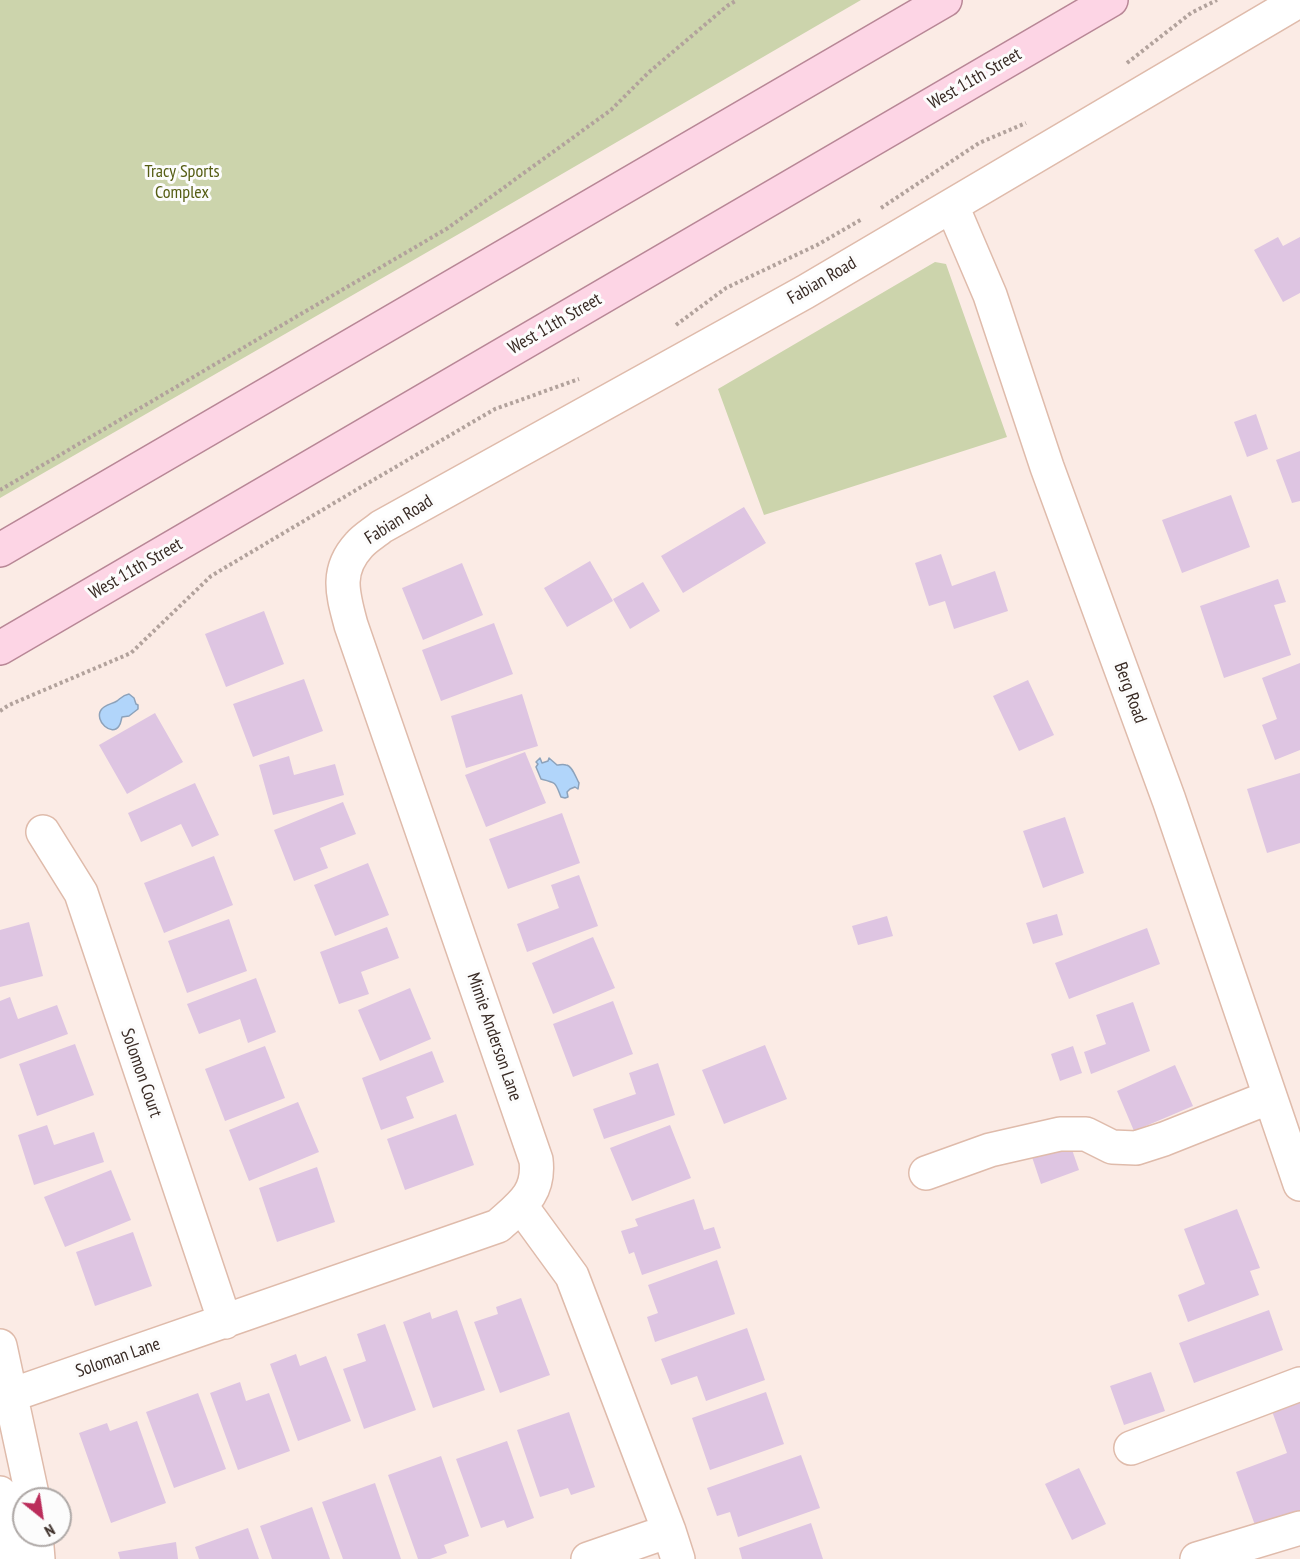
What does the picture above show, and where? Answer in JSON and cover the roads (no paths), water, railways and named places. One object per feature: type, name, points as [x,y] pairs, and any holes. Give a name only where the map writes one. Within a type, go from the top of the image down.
[{"type":"main road","points":[[0,550],[945,0]]},
{"type":"main road","name":"West 11th Street","points":[[0,648],[1080,12],[1111,0]]},
{"type":"street","name":"Fabian Road","points":[[347,562],[359,544],[381,527],[805,292],[1300,0]]},
{"type":"street","name":"Berg Road","points":[[952,206],[990,295],[1047,467],[1169,800],[1300,1184]]},
{"type":"street","name":"Mimie Anderson Lane","points":[[225,1322],[498,1227],[529,1197],[538,1172],[536,1160],[351,625],[343,594],[343,579],[347,562]]},
{"type":"street","name":"Solomon Court","points":[[43,832],[81,893],[225,1322]]},
{"type":"street","points":[[926,1173],[990,1150],[1060,1134],[1086,1134],[1112,1148],[1136,1148],[1270,1097]]},
{"type":"street","points":[[521,1206],[572,1276],[674,1545],[588,1559]]},
{"type":"street","name":"Soloman Lane","points":[[6,1397],[225,1322]]},
{"type":"street","points":[[0,1346],[6,1397],[30,1487]]},
{"type":"street","points":[[1131,1448],[1300,1384]]},
{"type":"street","points":[[0,1493],[8,1559]]},
{"type":"street","points":[[1197,1559],[1300,1528]]},
{"type":"water","points":[[129,694],[134,698],[138,709],[129,716],[122,717],[116,729],[108,729],[100,719],[101,710]]},
{"type":"water","points":[[540,758],[542,763],[548,761],[549,758],[557,765],[570,767],[579,783],[578,789],[575,787],[570,789],[567,792],[568,797],[561,797],[555,784],[541,779],[536,767],[538,764],[536,762]]},
{"type":"park label","name":"Tracy Sports Complex","points":[[182,182]]}]
